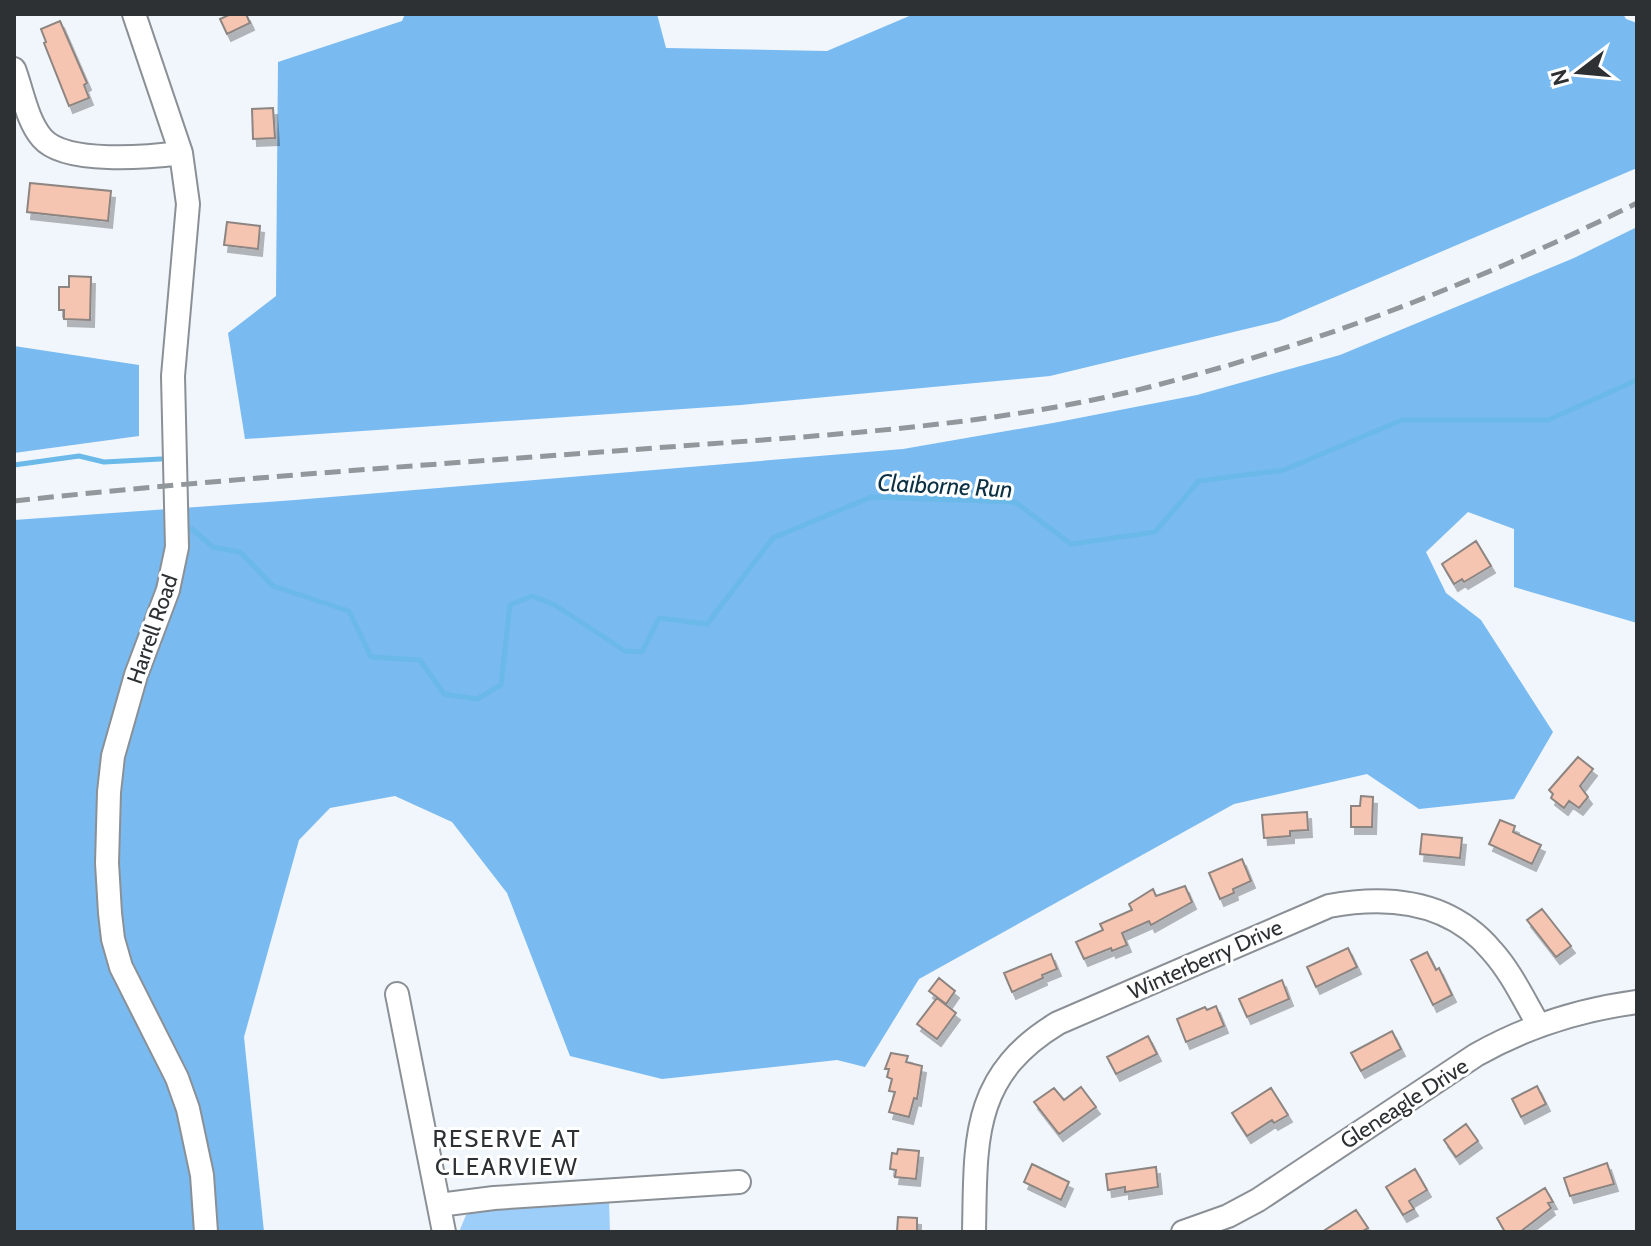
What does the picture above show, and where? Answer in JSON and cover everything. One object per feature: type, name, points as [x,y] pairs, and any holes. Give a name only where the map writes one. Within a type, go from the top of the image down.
[{"type":"street","name":"Harrell Road","points":[[134,14],[181,153],[188,204],[173,376],[177,547],[168,590],[136,675],[116,744],[109,792],[107,863],[113,939],[121,967],[177,1078],[188,1109],[202,1175],[206,1232]]},
{"type":"street","points":[[14,69],[36,128],[51,146],[62,152],[147,157],[181,153]]},
{"type":"street","name":"Winterberry Drive","points":[[974,1232],[979,1125],[997,1081],[1027,1045],[1058,1023],[1329,906],[1358,901],[1402,901],[1450,915],[1492,951],[1538,1024]]},
{"type":"street","points":[[397,994],[444,1232]]},
{"type":"street","name":"Gleneagle Drive","points":[[1183,1232],[1228,1216],[1258,1200],[1476,1055],[1538,1024],[1603,1006],[1637,1002]]},
{"type":"street","points":[[439,1205],[494,1198],[739,1182]]},
{"type":"shaded area","points":[[405,14],[657,14],[666,48],[827,51],[914,14],[1623,14],[1626,19],[1637,23],[1637,168],[1279,321],[1050,376],[741,405],[245,439],[228,333],[276,296],[278,62],[402,21]]},
{"type":"shaded area","points":[[1637,227],[1637,623],[1514,587],[1514,529],[1468,512],[1426,552],[1446,593],[1481,620],[1553,732],[1514,799],[1419,809],[1367,774],[1234,804],[919,979],[865,1067],[837,1060],[662,1079],[570,1056],[507,893],[452,822],[395,796],[330,808],[299,840],[244,1037],[264,1232],[14,1232],[14,520],[295,500],[903,449],[1053,423],[1197,395],[1340,355],[1574,258]]},
{"type":"shaded area","points":[[14,346],[139,365],[139,436],[14,453]]},
{"type":"shaded area","points":[[609,1201],[610,1232],[459,1232],[466,1215],[483,1208]]},
{"type":"building","points":[[231,14],[246,14],[250,23],[227,34],[220,19]]},
{"type":"building","points":[[60,21],[87,83],[84,85],[89,98],[69,106],[41,29]]},
{"type":"building","points":[[273,108],[275,138],[253,139],[252,109]]},
{"type":"building","points":[[30,183],[111,191],[108,221],[27,212]]},
{"type":"building","points":[[227,222],[260,226],[258,249],[224,245]]},
{"type":"building","points":[[69,276],[91,277],[90,320],[64,319],[64,310],[59,310],[59,287],[69,287]]},
{"type":"building","points":[[1476,541],[1491,566],[1464,582],[1462,579],[1454,584],[1442,564]]},
{"type":"building","points":[[1578,757],[1593,769],[1580,786],[1588,797],[1579,808],[1569,801],[1564,808],[1551,798],[1553,794],[1549,790]]},
{"type":"building","points":[[1361,796],[1373,797],[1372,827],[1351,827],[1351,806],[1360,806]]},
{"type":"building","points":[[1307,812],[1308,830],[1290,831],[1290,836],[1264,838],[1262,815]]},
{"type":"building","points":[[1500,820],[1515,826],[1513,832],[1541,845],[1532,864],[1489,844]]},
{"type":"building","points":[[1422,834],[1462,838],[1460,858],[1420,854]]},
{"type":"building","points":[[1242,859],[1251,881],[1220,899],[1209,873]]},
{"type":"building","points":[[1185,886],[1192,902],[1151,925],[1149,921],[1122,933],[1127,945],[1084,959],[1076,942],[1103,930],[1100,924],[1132,910],[1129,904],[1153,889],[1156,896]]},
{"type":"building","points":[[1542,909],[1571,946],[1556,957],[1527,920]]},
{"type":"building","points":[[1348,948],[1357,967],[1316,987],[1307,967]]},
{"type":"building","points":[[1427,952],[1452,995],[1433,1005],[1411,960]]},
{"type":"building","points":[[1051,954],[1057,969],[1012,992],[1004,973]]},
{"type":"building","points":[[939,978],[955,991],[946,1004],[929,991]]},
{"type":"building","points":[[1282,980],[1289,999],[1247,1017],[1239,999]]},
{"type":"building","points":[[937,998],[956,1013],[937,1039],[917,1024]]},
{"type":"building","points":[[1216,1006],[1224,1026],[1186,1042],[1177,1019],[1205,1007],[1207,1010]]},
{"type":"building","points":[[1392,1031],[1401,1049],[1361,1071],[1351,1053]]},
{"type":"building","points":[[1148,1036],[1157,1054],[1116,1074],[1107,1057]]},
{"type":"building","points":[[891,1053],[908,1056],[906,1062],[922,1066],[917,1099],[914,1098],[909,1117],[889,1112],[895,1092],[889,1091],[892,1079],[887,1077],[889,1069],[885,1069]]},
{"type":"building","points":[[1537,1086],[1546,1104],[1521,1117],[1512,1099]]},
{"type":"building","points":[[1081,1087],[1096,1107],[1059,1134],[1034,1102],[1054,1088],[1064,1100]]},
{"type":"building","points":[[1271,1088],[1288,1115],[1274,1123],[1272,1120],[1247,1136],[1232,1113]]},
{"type":"building","points":[[1466,1124],[1478,1141],[1456,1157],[1444,1140]]},
{"type":"building","points":[[898,1149],[919,1151],[916,1179],[895,1177],[896,1170],[890,1169],[892,1153],[897,1154]]},
{"type":"building","points":[[1607,1163],[1614,1184],[1570,1196],[1564,1178]]},
{"type":"building","points":[[1032,1164],[1069,1182],[1061,1200],[1024,1182]]},
{"type":"building","points":[[1156,1167],[1158,1187],[1125,1192],[1125,1187],[1108,1190],[1106,1174]]},
{"type":"building","points":[[1415,1169],[1427,1190],[1409,1201],[1414,1209],[1403,1215],[1386,1187]]},
{"type":"building","points":[[1545,1188],[1553,1202],[1548,1203],[1551,1208],[1520,1232],[1505,1232],[1497,1218]]},
{"type":"building","points":[[1356,1210],[1368,1228],[1361,1232],[1322,1232]]},
{"type":"building","points":[[898,1217],[917,1218],[917,1232],[897,1232]]},
{"type":"waterway","name":"Claiborne Run","points":[[192,529],[213,547],[240,552],[273,586],[349,611],[371,657],[420,660],[444,694],[477,699],[501,685],[510,605],[532,596],[555,605],[625,651],[642,652],[659,618],[707,624],[773,538],[871,497],[1015,502],[1071,544],[1155,532],[1199,481],[1284,470],[1402,420],[1548,420],[1637,380]]},
{"type":"waterway","name":"Claiborne Run","points":[[14,465],[79,456],[104,462],[161,459]]},
{"type":"railway","points":[[14,501],[264,478],[862,432],[1043,409],[1161,384],[1344,328],[1522,257],[1637,203]]},
{"type":"district","name":"RESERVE AT CLEARVIEW","points":[[507,1153]]}]
